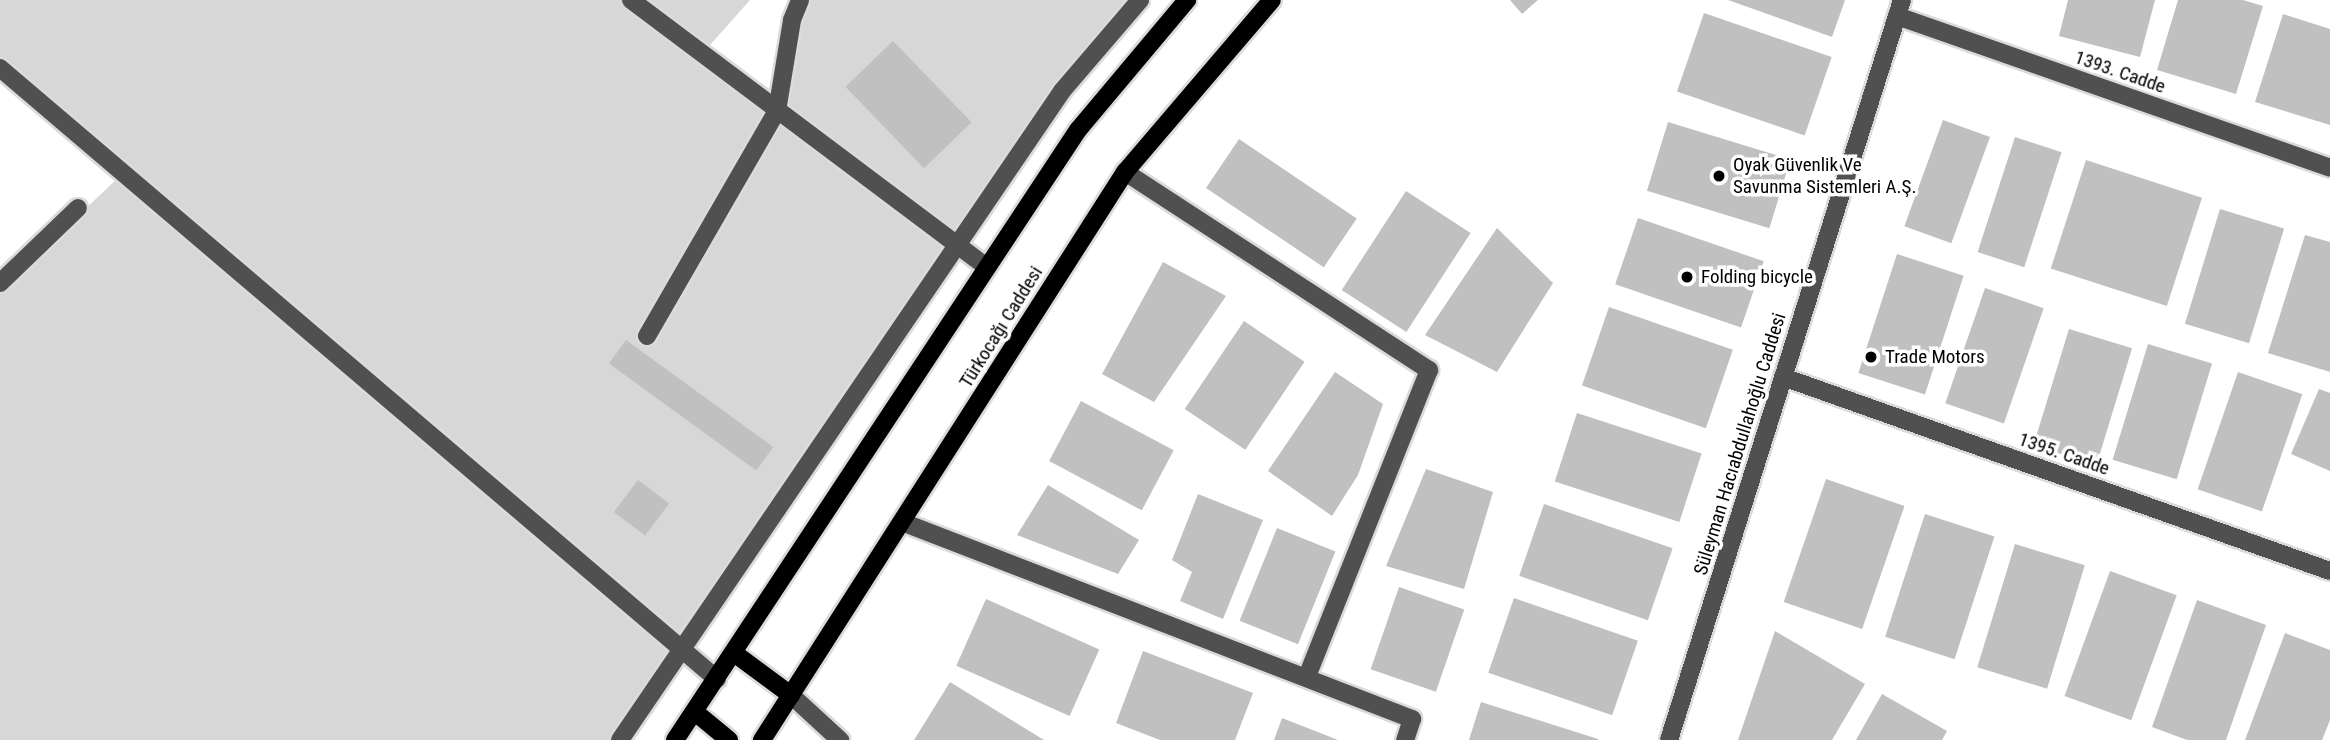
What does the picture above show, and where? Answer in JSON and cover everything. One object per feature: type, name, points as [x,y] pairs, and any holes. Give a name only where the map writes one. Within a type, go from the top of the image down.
[{"type":"main road","points":[[675,740],[985,266],[1078,130],[1187,0]]},
{"type":"main road","name":"Türkocağı Caddesi","points":[[762,740],[1125,172],[1272,0]]},
{"type":"main road","points":[[734,653],[791,695]]},
{"type":"main road","points":[[695,712],[729,740]]},
{"type":"street","points":[[631,0],[985,266]]},
{"type":"street","points":[[647,336],[777,111],[792,20],[800,0]]},
{"type":"street","points":[[620,740],[1062,91],[1140,0]]},
{"type":"street","name":"1393. Cadde","points":[[1899,8],[2330,168]]},
{"type":"street","name":"Süleyman Hacıabdullahoğlu Caddesi","points":[[1669,740],[1899,8]]},
{"type":"street","points":[[0,68],[717,679]]},
{"type":"street","points":[[1125,172],[1429,370],[1307,676]]},
{"type":"street","points":[[0,283],[78,208]]},
{"type":"street","name":"1395. Cadde","points":[[1783,377],[2330,571]]},
{"type":"street","points":[[902,522],[1307,676],[1412,719],[1405,740]]},
{"type":"street","points":[[791,695],[840,740]]},
{"type":"shaded area","points":[[0,0],[750,0],[702,54],[777,110],[800,0],[1140,0],[1062,91],[616,740],[0,740],[0,290],[122,174],[0,68]]},
{"type":"building","points":[[1510,0],[1538,0],[1522,14]]},
{"type":"building","points":[[1728,0],[1845,0],[1832,37]]},
{"type":"building","points":[[2068,0],[2155,0],[2140,57],[2059,36]]},
{"type":"building","points":[[2178,0],[2243,0],[2263,6],[2236,94],[2157,70]]},
{"type":"building","points":[[1704,13],[1832,57],[1805,135],[1677,91]]},
{"type":"building","points":[[2283,14],[2330,29],[2330,125],[2255,102]]},
{"type":"building","points":[[893,41],[971,122],[924,168],[846,87]]},
{"type":"building","points":[[1943,120],[1990,137],[1951,243],[1904,226]]},
{"type":"building","name":"Oyak Güvenlik Ve Savunma Sistemleri A.Ş.","points":[[1668,122],[1790,159],[1769,228],[1647,191]]},
{"type":"building","points":[[2015,137],[2062,152],[2024,267],[1978,252]]},
{"type":"building","points":[[1239,139],[1357,218],[1324,267],[1206,188]]},
{"type":"building","points":[[2086,160],[2202,198],[2167,306],[2051,268]]},
{"type":"building","points":[[1406,191],[1471,233],[1406,332],[1342,290]]},
{"type":"building","points":[[2220,209],[2284,229],[2249,343],[2185,324]]},
{"type":"building","points":[[1638,218],[1764,261],[1741,327],[1615,284]]},
{"type":"building","points":[[1497,228],[1553,283],[1497,372],[1425,335]]},
{"type":"building","points":[[2305,235],[2330,242],[2330,372],[2268,353]]},
{"type":"building","points":[[1897,254],[1964,276],[1925,395],[1858,373]]},
{"type":"building","points":[[1163,262],[1226,296],[1154,402],[1102,374]]},
{"type":"building","points":[[1985,288],[2044,308],[2004,424],[1945,403]]},
{"type":"building","points":[[1609,307],[1733,350],[1706,428],[1582,385]]},
{"type":"building","points":[[1244,321],[1305,362],[1245,450],[1185,409]]},
{"type":"building","points":[[2069,329],[2132,348],[2096,465],[2033,446]]},
{"type":"building","points":[[626,340],[773,447],[756,470],[609,363]]},
{"type":"building","points":[[2148,344],[2212,364],[2177,479],[2113,460]]},
{"type":"building","points":[[1335,372],[1383,404],[1358,475],[1332,516],[1268,471]]},
{"type":"building","points":[[2238,372],[2302,394],[2262,511],[2198,489]]},
{"type":"building","points":[[2319,389],[2330,393],[2330,471],[2291,454]]},
{"type":"building","points":[[1081,401],[1174,450],[1142,510],[1049,461]]},
{"type":"building","points":[[1577,413],[1702,453],[1679,522],[1555,481]]},
{"type":"building","points":[[1426,469],[1493,492],[1464,589],[1386,566]]},
{"type":"building","points":[[1826,479],[1904,506],[1862,629],[1784,602]]},
{"type":"building","points":[[638,480],[669,503],[645,535],[614,512]]},
{"type":"building","points":[[1048,485],[1139,540],[1118,574],[1017,535]]},
{"type":"building","points":[[1198,494],[1263,520],[1223,619],[1180,601],[1192,572],[1172,560]]},
{"type":"building","points":[[1544,504],[1673,548],[1648,620],[1519,576]]},
{"type":"building","points":[[1925,514],[1994,537],[1955,659],[1885,637]]},
{"type":"building","points":[[1277,528],[1335,552],[1298,644],[1240,621]]},
{"type":"building","points":[[2015,544],[2085,565],[2047,689],[1977,667]]},
{"type":"building","points":[[2110,571],[2177,595],[2131,720],[2065,696]]},
{"type":"building","points":[[1399,587],[1464,609],[1436,692],[1371,669]]},
{"type":"building","points":[[1514,598],[1638,641],[1612,715],[1488,673]]},
{"type":"building","points":[[986,599],[1099,649],[1070,716],[956,666]]},
{"type":"building","points":[[2197,600],[2266,625],[2226,740],[2187,740],[2152,727]]},
{"type":"building","points":[[1775,631],[1865,684],[1832,740],[1738,740]]},
{"type":"building","points":[[2285,633],[2330,650],[2330,720],[2322,740],[2245,740]]},
{"type":"building","points":[[1143,651],[1253,693],[1235,740],[1160,740],[1116,723]]},
{"type":"building","points":[[950,682],[1044,740],[914,740]]},
{"type":"building","points":[[1882,694],[1947,731],[1942,740],[1856,740]]},
{"type":"building","points":[[1481,702],[1598,739],[1598,740],[1469,740]]},
{"type":"building","points":[[1282,718],[1338,740],[1274,740]]},
{"type":"place","name":"Oyak Güvenlik Ve Savunma Sistemleri A.Ş.","points":[[1719,176]]},
{"type":"place","name":"Folding bicycle","points":[[1687,277]]},
{"type":"place","name":"Trade Motors","points":[[1871,357]]}]
